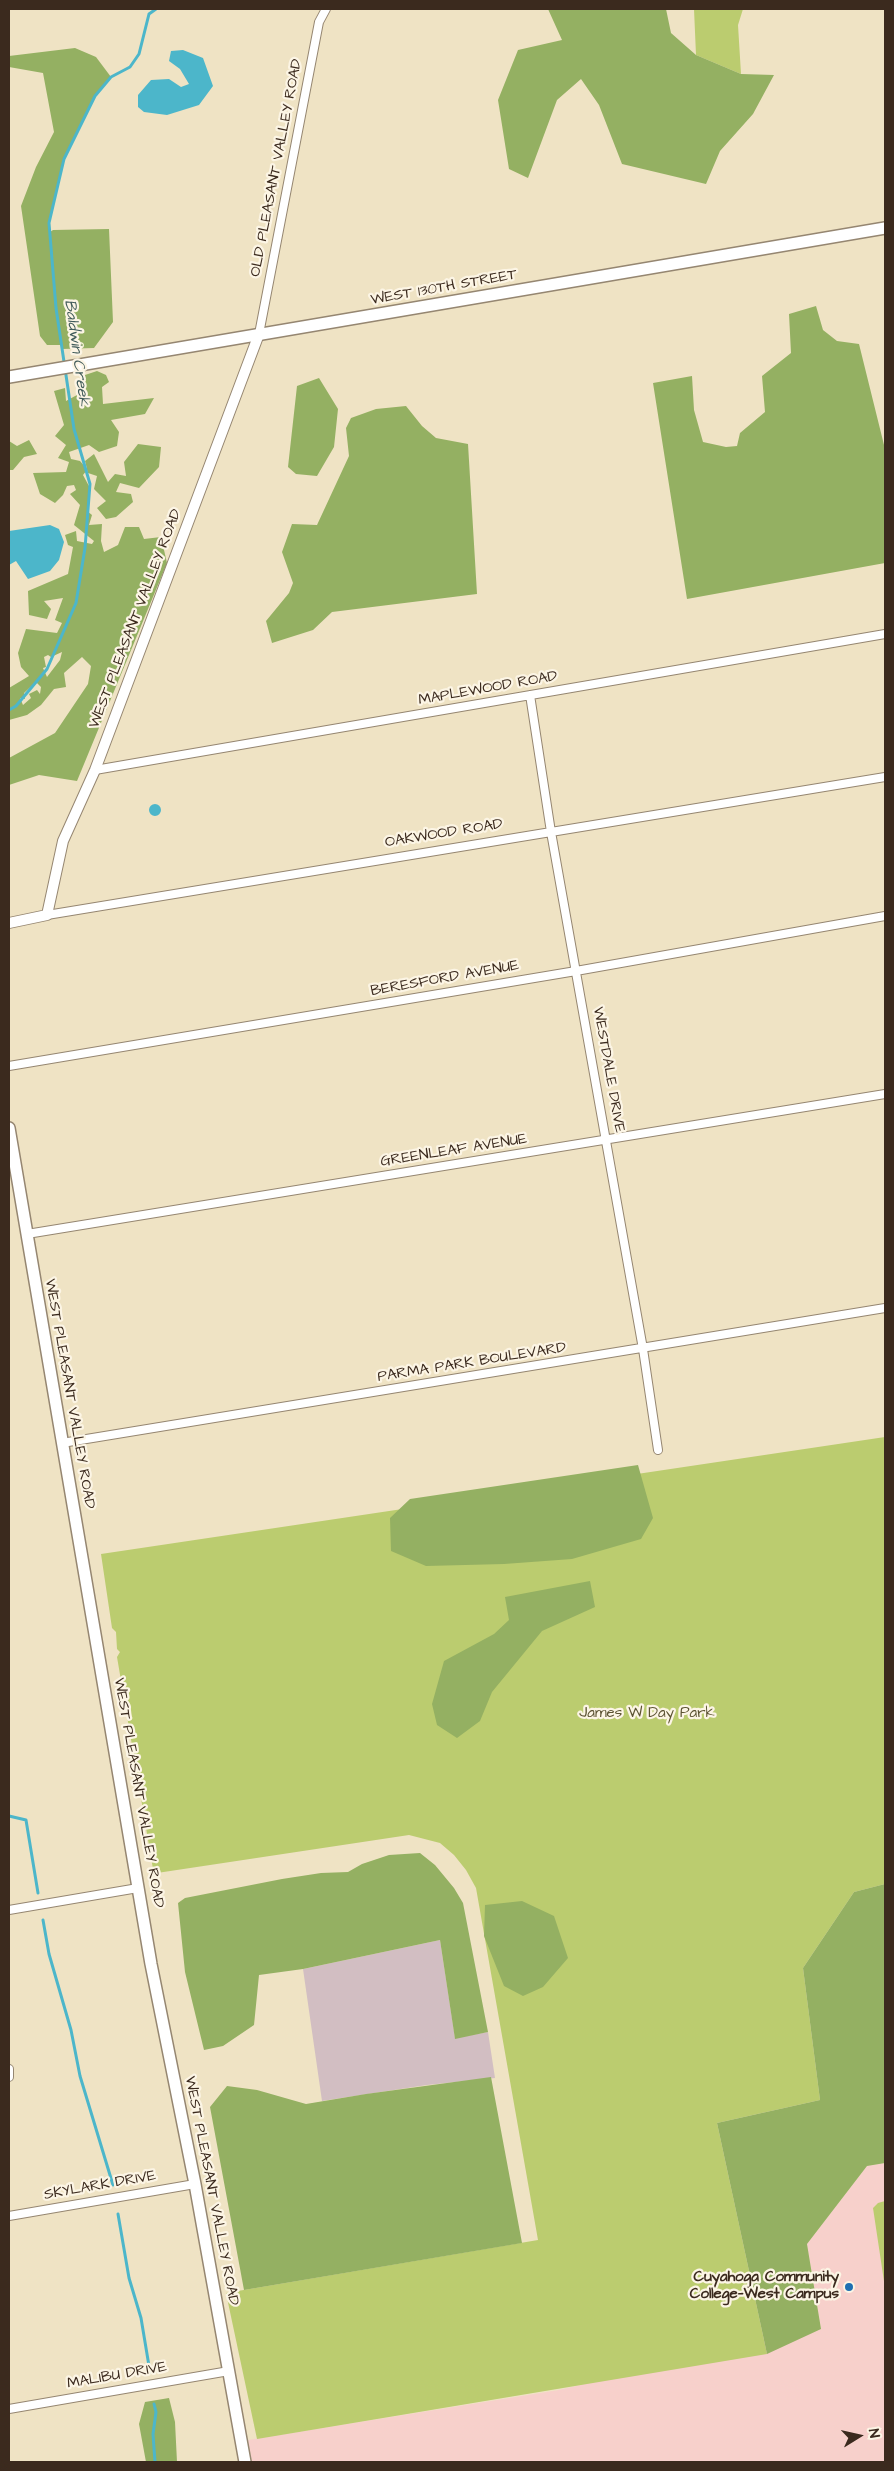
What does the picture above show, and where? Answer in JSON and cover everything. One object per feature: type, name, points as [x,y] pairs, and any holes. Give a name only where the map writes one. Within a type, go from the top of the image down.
[{"type":"main road","name":"WEST 130TH STREET","points":[[9,377],[52,368],[885,228]]},
{"type":"main road","name":"WEST PLEASANT VALLEY ROAD","points":[[9,1128],[151,1964],[195,2184],[245,2462]]},
{"type":"street","name":"OLD PLEASANT VALLEY ROAD","points":[[259,334],[319,22],[326,9]]},
{"type":"street","name":"WEST PLEASANT VALLEY ROAD","points":[[47,915],[62,841],[95,770],[259,334]]},
{"type":"street","name":"MAPLEWOOD ROAD","points":[[95,770],[885,634]]},
{"type":"street","name":"WESTDALE DRIVE","points":[[530,695],[551,832],[643,1349],[658,1450]]},
{"type":"street","name":"OAKWOOD ROAD","points":[[9,922],[885,777]]},
{"type":"street","name":"BERESFORD AVENUE","points":[[9,1066],[576,971],[885,916]]},
{"type":"street","name":"GREENLEAF AVENUE","points":[[28,1234],[885,1094]]},
{"type":"street","name":"PARMA PARK BOULEVARD","points":[[62,1443],[885,1308]]},
{"type":"street","points":[[9,1910],[138,1888]]},
{"type":"street","points":[[9,2069],[9,2077]]},
{"type":"street","name":"SKYLARK DRIVE","points":[[9,2216],[195,2184]]},
{"type":"street","name":"MALIBU DRIVE","points":[[9,2409],[230,2371]]},
{"type":"shaded area","points":[[440,1940],[455,2038],[488,2032],[495,2078],[427,2085],[322,2101],[303,1969]]},
{"type":"shaded area","name":"Cuyahoga Community College—West Campus","points":[[885,2163],[885,2462],[252,2462],[248,2440],[559,2390],[821,2329],[807,2244],[867,2166]]},
{"type":"green space","points":[[548,9],[666,9],[671,33],[696,55],[741,74],[774,75],[753,114],[720,151],[706,184],[622,164],[599,105],[581,79],[557,100],[528,178],[509,169],[498,100],[518,50],[562,40]]},
{"type":"green space","points":[[694,9],[743,9],[738,25],[741,74],[696,55]]},
{"type":"green space","points":[[75,48],[96,57],[111,77],[95,96],[64,158],[49,223],[50,232],[53,230],[109,229],[113,322],[94,348],[62,349],[61,345],[47,345],[40,336],[21,206],[36,167],[54,132],[43,73],[9,67],[9,56]]},
{"type":"green space","points":[[816,306],[823,330],[837,341],[859,344],[885,449],[885,563],[687,599],[653,383],[692,376],[694,410],[703,442],[726,447],[737,446],[740,433],[765,412],[762,376],[791,353],[789,314]]},
{"type":"green space","points":[[97,371],[106,375],[109,382],[102,387],[103,404],[154,398],[145,414],[111,420],[119,432],[117,446],[99,452],[89,445],[69,452],[71,459],[80,461],[87,469],[85,461],[94,454],[108,482],[115,474],[126,476],[124,462],[138,444],[161,447],[159,467],[139,488],[120,483],[116,492],[131,494],[133,502],[116,517],[106,519],[97,508],[106,501],[94,489],[97,476],[88,473],[87,470],[83,475],[90,488],[87,511],[92,515],[89,525],[102,524],[101,541],[104,552],[118,545],[125,527],[139,527],[144,539],[161,537],[167,563],[77,781],[39,775],[9,785],[9,758],[55,733],[88,684],[91,666],[82,657],[64,673],[66,687],[54,689],[41,705],[27,715],[9,720],[9,688],[29,676],[21,667],[18,653],[26,629],[57,633],[62,623],[55,620],[63,598],[44,601],[51,609],[47,619],[29,615],[28,591],[68,574],[73,547],[68,545],[65,535],[76,531],[77,541],[92,544],[94,541],[74,525],[80,505],[70,494],[76,490],[74,485],[67,486],[63,495],[55,503],[40,494],[33,473],[66,472],[69,462],[58,458],[66,445],[55,436],[64,425],[54,391],[65,388],[66,401],[77,395],[82,376]],"holes":[[[62,652],[60,660],[47,677],[43,668],[46,667],[44,657],[48,655],[51,657]],[[36,682],[41,687],[40,694],[37,690],[29,694],[31,698],[23,705],[20,698],[25,699],[24,693]]]},
{"type":"green space","points":[[319,378],[338,409],[334,447],[317,476],[296,474],[288,467],[297,386]]},
{"type":"green space","points":[[406,406],[422,426],[436,438],[468,444],[477,594],[332,612],[313,630],[272,643],[266,621],[289,593],[293,583],[282,552],[292,524],[317,525],[349,456],[346,428],[351,418],[376,409]]},
{"type":"green space","points":[[29,440],[37,454],[24,457],[13,470],[9,470],[9,441],[17,446]]},
{"type":"green space","name":"James W Day Park","points":[[885,1437],[885,1884],[854,1892],[803,1968],[820,2100],[717,2123],[767,2354],[257,2439],[226,2293],[538,2240],[476,1888],[466,1870],[454,1855],[440,1843],[409,1835],[157,1873],[153,1869],[117,1657],[120,1652],[117,1649],[116,1632],[112,1628],[101,1554]]},
{"type":"green space","points":[[638,1465],[653,1518],[641,1539],[572,1559],[504,1564],[426,1566],[391,1551],[390,1518],[410,1499]]},
{"type":"green space","points":[[590,1581],[595,1607],[542,1631],[492,1692],[480,1721],[457,1738],[437,1725],[432,1704],[444,1661],[494,1634],[509,1620],[505,1597]]},
{"type":"green space","points":[[420,1853],[435,1865],[454,1888],[463,1903],[488,2032],[455,2039],[440,1940],[303,1969],[259,1975],[254,2025],[223,2046],[204,2050],[185,1972],[178,1903],[185,1898],[282,1879],[321,1873],[348,1872],[362,1864],[389,1855]]},
{"type":"green space","points":[[885,1884],[885,2163],[867,2166],[807,2244],[821,2329],[767,2354],[717,2123],[820,2100],[803,1968],[854,1892]]},
{"type":"green space","points":[[522,1901],[554,1916],[568,1958],[543,1987],[523,1996],[504,1986],[484,1936],[485,1905]]},
{"type":"green space","points":[[491,2077],[522,2243],[244,2290],[210,2107],[227,2086],[257,2090],[306,2104]]},
{"type":"green space","points":[[885,2201],[885,2288],[873,2208],[878,2203]]},
{"type":"green space","points":[[169,2398],[175,2422],[177,2462],[146,2462],[139,2424],[145,2402]]},
{"type":"water","points":[[183,50],[203,58],[213,86],[199,105],[167,115],[144,112],[138,107],[138,95],[151,80],[169,79],[181,87],[189,84],[180,69],[169,61],[171,51]]},
{"type":"water","points":[[50,525],[59,529],[64,542],[59,560],[50,571],[28,579],[16,561],[9,565],[9,531]]},
{"type":"water","points":[[153,804],[157,804],[161,810],[157,816],[153,816],[149,812],[149,808]]},
{"type":"waterway","name":"Baldwin Creek","points":[[9,710],[16,706],[47,669],[76,603],[85,548],[90,484],[74,429],[56,308],[49,223],[64,159],[95,96],[111,77],[130,67],[139,54],[149,14],[156,9]]},
{"type":"waterway","points":[[9,1816],[26,1820],[38,1893]]},
{"type":"waterway","points":[[43,1920],[49,1954],[71,2030],[80,2076],[113,2185]]},
{"type":"waterway","points":[[118,2214],[129,2278],[141,2318],[150,2372]]},
{"type":"waterway","points":[[154,2404],[156,2412],[153,2434],[155,2462]]},
{"type":"place","name":"Cuyahoga Community College—West Campus","points":[[849,2287]]}]
